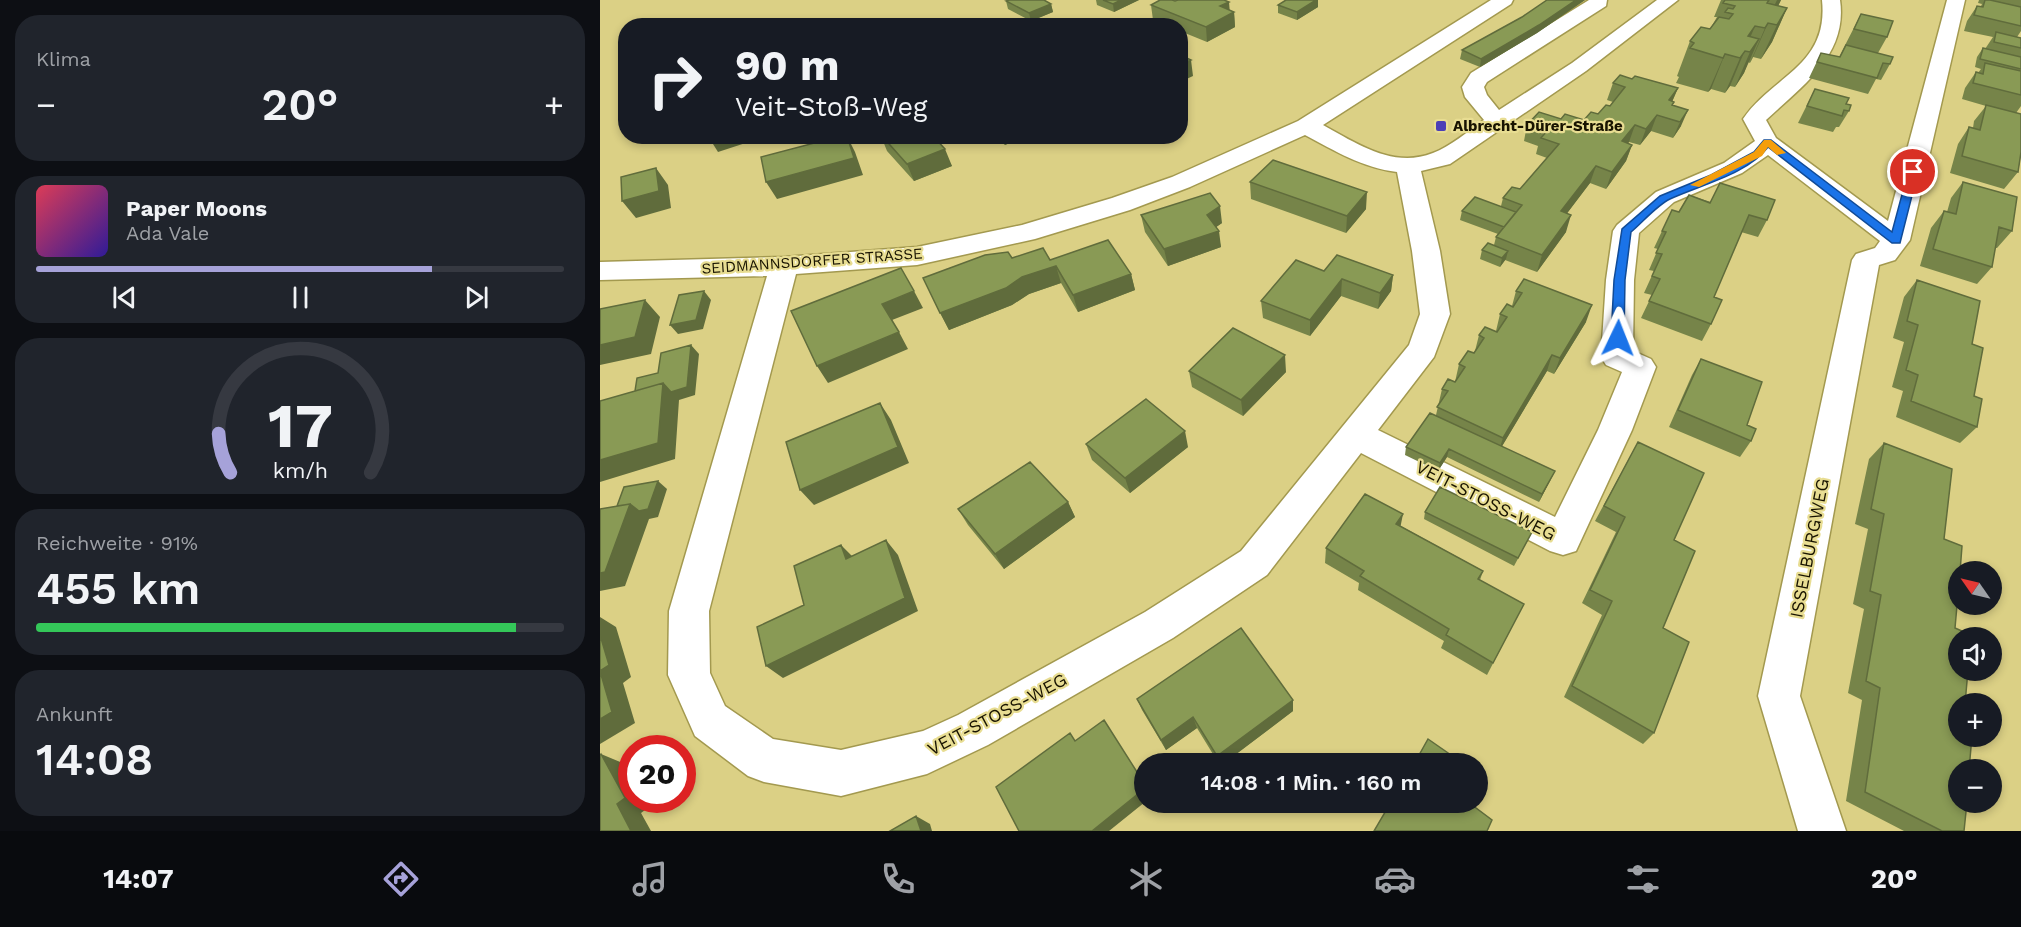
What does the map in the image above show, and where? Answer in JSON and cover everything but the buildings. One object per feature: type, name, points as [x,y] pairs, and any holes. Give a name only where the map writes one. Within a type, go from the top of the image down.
[{"type":"street","name":"SEIDMANNSDORFER STRASSE","points":[[600,271],[784,266],[917,256],[1026,233],[1121,204],[1181,182],[1306,126],[1504,0]]},
{"type":"street","points":[[1306,126],[1361,155],[1383,163],[1408,166],[1441,159],[1579,67],[1669,0]]},
{"type":"street","points":[[1831,0],[1835,15],[1820,56],[1754,118],[1767,142],[1881,250]]},
{"type":"street","name":"ISSELBURGWEG","points":[[1822,831],[1779,696],[1881,250],[1956,0]]},
{"type":"street","points":[[1497,121],[1476,97],[1473,87],[1479,78],[1599,2]]},
{"type":"street","name":"VEIT-STOSS-WEG","points":[[1355,434],[1563,539],[1615,430],[1640,367],[1617,357],[1620,280],[1626,231],[1664,198],[1715,177],[1758,154],[1767,142]]},
{"type":"street","name":"VEIT-STOSS-WEG","points":[[784,266],[689,611],[689,675],[710,721],[764,760],[841,773],[927,752],[973,730],[1159,625],[1254,563],[1423,350],[1435,314],[1426,251],[1408,166]]},
{"type":"slow traffic","points":[[1696,185],[1758,154],[1767,142],[1781,153]]},
{"type":"place","name":"Albrecht-Dürer-Straße","points":[[1441,126]]},
{"type":"route","points":[[1618,338],[1620,280],[1626,231],[1664,198],[1715,177],[1758,154],[1767,142],[1896,240],[1913,172]]}]
